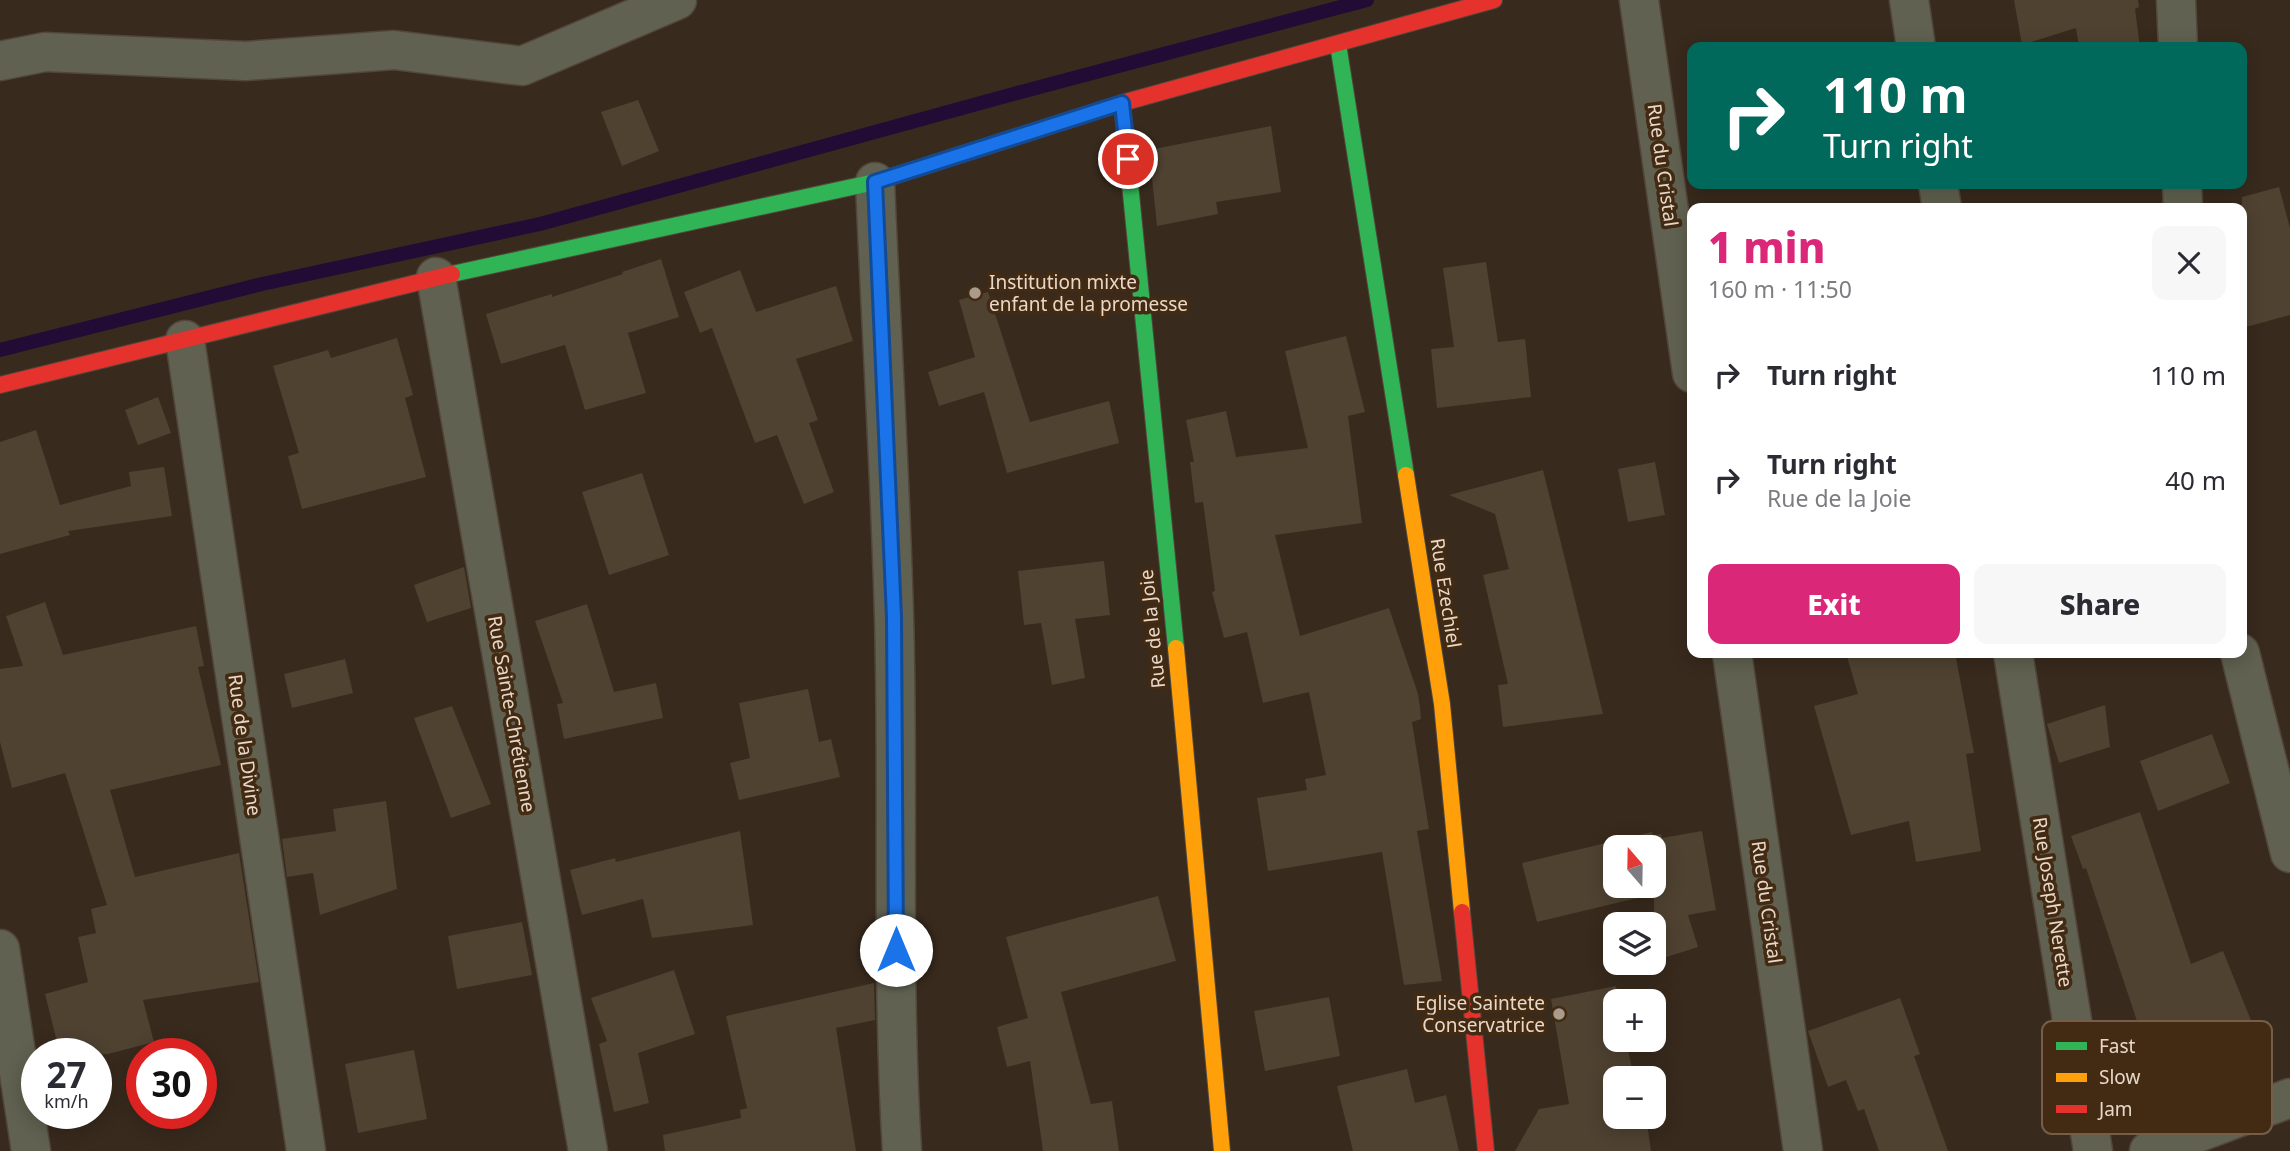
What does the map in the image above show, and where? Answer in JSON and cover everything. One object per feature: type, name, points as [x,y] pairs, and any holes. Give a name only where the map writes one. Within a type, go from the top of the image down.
[{"type":"street","points":[[0,61],[45,52],[246,61],[394,50],[522,66],[677,0]]},
{"type":"street","points":[[0,385],[436,277],[875,182],[1122,103],[1494,0]]},
{"type":"street","name":"Rue du Cristal","points":[[1639,0],[1687,338]]},
{"type":"street","points":[[1909,0],[1915,42]]},
{"type":"street","points":[[2176,0],[2178,42]]},
{"type":"street","name":"Rue Ezechiel","points":[[1338,44],[1442,704],[1486,1151]]},
{"type":"street","name":"Rue de la Joie","points":[[1122,103],[1206,959],[1222,1151]]},
{"type":"street","points":[[875,182],[894,617],[897,1004],[902,1151]]},
{"type":"street","name":"Rue Sainte-Chrétienne","points":[[436,277],[588,1151]]},
{"type":"street","name":"Rue de la Divine","points":[[185,340],[306,1151]]},
{"type":"street","name":"Rue du Cristal","points":[[1733,658],[1803,1151]]},
{"type":"street","name":"Rue Joseph Nerette","points":[[2014,658],[2072,1021]]},
{"type":"street","points":[[2241,658],[2290,853]]},
{"type":"street","points":[[0,949],[31,1151]]},
{"type":"street","points":[[2272,1105],[2290,1098]]},
{"type":"street","points":[[2149,1151],[2194,1134]]},
{"type":"building","points":[[2014,0],[2138,0],[2139,7],[2135,9],[2139,42],[2078,42],[2076,28],[2032,42],[2021,42]]},
{"type":"building","points":[[638,100],[659,151],[622,166],[601,112]]},
{"type":"building","points":[[1271,126],[1281,192],[1216,202],[1218,214],[1157,226],[1149,150]]},
{"type":"building","points":[[2279,187],[2290,228],[2290,315],[2247,327],[2247,203],[2242,203],[2242,197]]},
{"type":"building","points":[[661,259],[679,317],[628,333],[646,393],[585,410],[565,345],[501,364],[486,314],[552,294],[552,297]]},
{"type":"building","points":[[1486,262],[1498,342],[1525,339],[1531,397],[1437,408],[1431,349],[1454,347],[1443,268]]},
{"type":"building","points":[[740,270],[756,312],[836,286],[853,341],[796,359],[818,420],[809,423],[834,492],[804,504],[777,435],[755,443],[712,328],[700,333],[684,292]]},
{"type":"building","points":[[988,292],[1030,422],[1109,401],[1119,443],[1007,473],[984,392],[939,406],[928,372],[975,357],[959,300]]},
{"type":"building","points":[[1346,336],[1365,412],[1348,416],[1362,523],[1275,535],[1300,636],[1389,608],[1420,707],[1421,719],[1412,722],[1429,829],[1417,831],[1442,981],[1404,985],[1382,852],[1268,871],[1257,798],[1307,790],[1305,779],[1326,775],[1309,692],[1263,703],[1247,632],[1224,638],[1212,592],[1215,591],[1203,502],[1195,503],[1190,462],[1194,462],[1186,420],[1226,411],[1236,457],[1308,448],[1285,351]]},
{"type":"building","points":[[397,338],[413,395],[405,398],[426,477],[302,509],[288,456],[299,453],[273,366],[328,350],[331,358]]},
{"type":"building","points":[[158,397],[171,433],[138,445],[125,410]]},
{"type":"building","points":[[36,430],[60,505],[131,486],[129,472],[164,467],[172,516],[68,531],[70,535],[0,554],[0,442]]},
{"type":"building","points":[[1655,462],[1665,515],[1628,522],[1618,469]]},
{"type":"building","points":[[1543,470],[1603,714],[1503,727],[1498,685],[1508,684],[1483,575],[1509,569],[1495,514],[1449,495]]},
{"type":"building","points":[[642,473],[669,555],[609,575],[582,492]]},
{"type":"building","points":[[1104,561],[1110,615],[1075,619],[1085,678],[1052,685],[1041,623],[1024,625],[1018,571]]},
{"type":"building","points":[[464,567],[471,608],[427,622],[414,585]]},
{"type":"building","points":[[45,602],[63,655],[196,626],[204,666],[198,667],[221,765],[110,790],[135,877],[239,853],[259,982],[143,1000],[153,1038],[126,1038],[126,1049],[112,1053],[112,1038],[56,1038],[45,994],[88,982],[78,937],[96,933],[91,909],[107,905],[65,773],[12,788],[0,742],[0,669],[23,666],[6,616]]},
{"type":"building","points":[[587,604],[614,692],[656,683],[663,718],[564,739],[557,704],[563,703],[535,621]]},
{"type":"building","points":[[1847,658],[1956,658],[1974,753],[1966,754],[1981,851],[1916,862],[1909,821],[1851,835],[1814,706],[1858,694]]},
{"type":"building","points":[[345,659],[353,693],[292,708],[284,674]]},
{"type":"building","points":[[808,689],[819,742],[831,739],[840,777],[739,800],[730,763],[750,758],[739,703]]},
{"type":"building","points":[[2105,705],[2110,747],[2059,763],[2047,724]]},
{"type":"building","points":[[452,706],[491,804],[451,818],[414,718]]},
{"type":"building","points":[[2212,734],[2230,783],[2158,811],[2140,761]]},
{"type":"building","points":[[386,801],[397,889],[320,915],[313,873],[287,877],[282,839],[336,831],[333,809]]},
{"type":"building","points":[[2140,812],[2191,964],[2223,951],[2251,1021],[2137,1021],[2086,868],[2083,869],[2071,836]]},
{"type":"building","points":[[740,831],[753,925],[652,938],[643,899],[582,915],[570,870],[615,858],[616,862]]},
{"type":"building","points":[[1702,831],[1716,910],[1688,915],[1698,947],[1666,957],[1666,912],[1654,912],[1654,898],[1666,898],[1666,837]]},
{"type":"building","points":[[1603,844],[1603,898],[1637,898],[1537,922],[1522,863]]},
{"type":"building","points":[[1158,896],[1176,961],[1061,992],[1091,1104],[1112,1101],[1119,1151],[1043,1151],[1030,1061],[1007,1067],[997,1027],[1028,1018],[1006,937]]},
{"type":"building","points":[[522,922],[532,975],[457,989],[448,936]]},
{"type":"building","points":[[674,970],[695,1034],[638,1053],[649,1103],[614,1112],[599,1044],[607,1041],[591,998]]},
{"type":"building","points":[[874,983],[875,1020],[836,1028],[856,1151],[665,1151],[663,1135],[741,1118],[740,1110],[747,1108],[726,1016]]},
{"type":"building","points":[[1616,986],[1617,989],[1603,989],[1603,1052],[1629,1052],[1631,1066],[1603,1066],[1603,1129],[1648,1129],[1651,1151],[1515,1151],[1539,1109],[1569,1104],[1551,999]]},
{"type":"building","points":[[1329,997],[1340,1056],[1265,1071],[1254,1011]]},
{"type":"building","points":[[1900,998],[1920,1054],[1914,1056],[1948,1151],[1879,1151],[1864,1109],[1858,1111],[1846,1080],[1828,1087],[1808,1031]]},
{"type":"building","points":[[414,1050],[427,1119],[358,1133],[345,1064]]},
{"type":"building","points":[[1407,1069],[1415,1103],[1446,1095],[1459,1151],[1353,1151],[1337,1086]]},
{"type":"waterway","points":[[0,350],[262,284],[540,224],[1367,0]]},
{"type":"traffic: fast","points":[[1338,44],[1406,475]]},
{"type":"traffic: fast","points":[[1122,103],[1176,648]]},
{"type":"traffic: fast","points":[[452,274],[875,182],[953,157]]},
{"type":"traffic: slow","points":[[1406,475],[1442,704],[1462,912]]},
{"type":"traffic: slow","points":[[1176,648],[1222,1151]]},
{"type":"traffic: jam","points":[[953,157],[1122,103],[1494,0]]},
{"type":"traffic: jam","points":[[0,385],[452,274]]},
{"type":"traffic: jam","points":[[1462,912],[1486,1151]]},
{"type":"place","name":"Institution mixte enfant de la promesse","points":[[975,293]]},
{"type":"place","name":"Eglise Saintete Conservatrice","points":[[1559,1014]]},
{"type":"route","points":[[896,950],[894,617],[875,182],[1122,103],[1128,159]]}]
